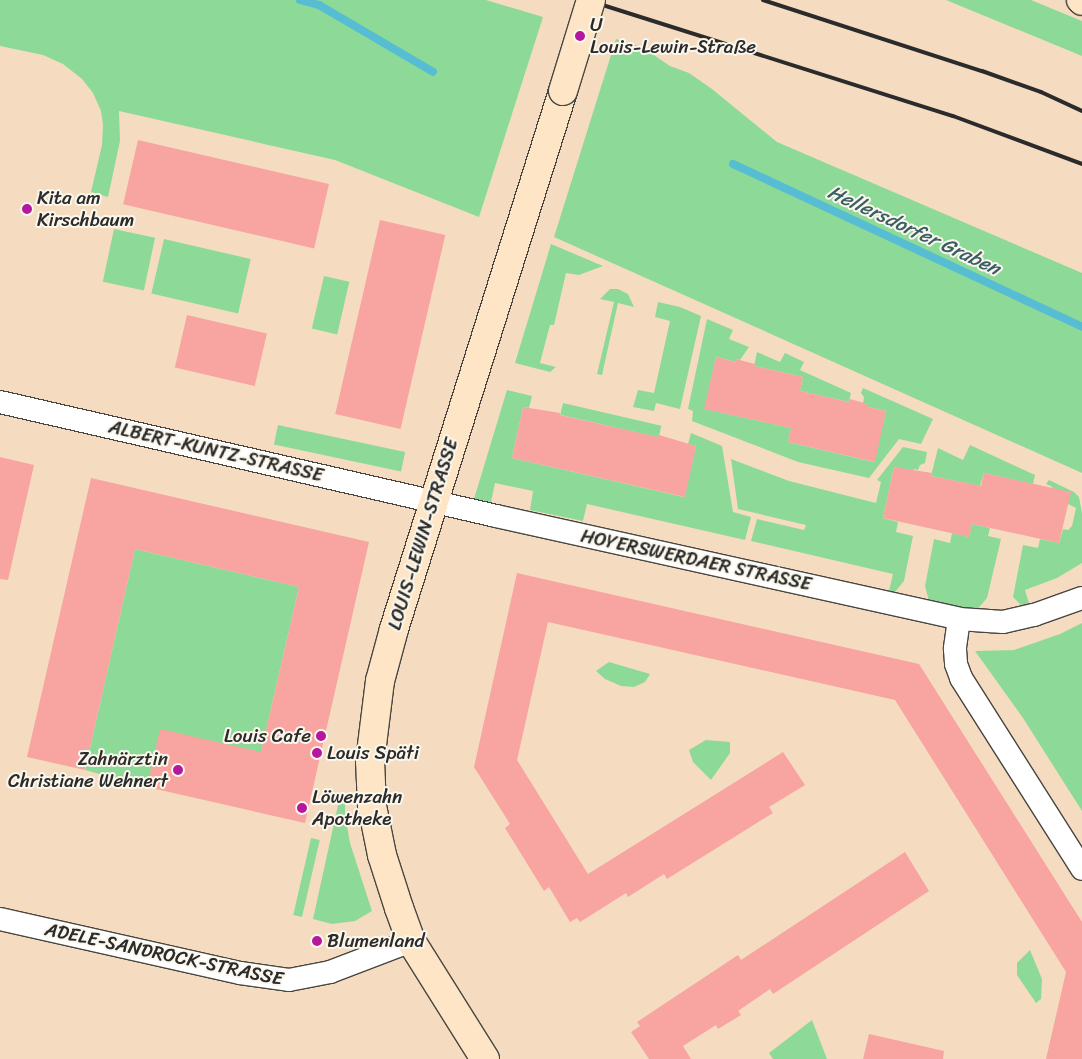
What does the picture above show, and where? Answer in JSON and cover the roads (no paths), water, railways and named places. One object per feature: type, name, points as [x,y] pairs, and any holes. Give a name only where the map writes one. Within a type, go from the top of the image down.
[{"type":"street","name":"LOUIS-LEWIN-STRASSE","points":[[485,1059],[412,941],[382,855],[372,806],[370,761],[380,681],[394,629],[591,0]]},
{"type":"street","name":"ALBERT-KUNTZ-STRASSE","points":[[0,402],[433,501]]},
{"type":"street","name":"HOYERSWERDAER STRASSE","points":[[433,501],[959,619],[1003,622],[1034,615],[1082,598]]},
{"type":"street","points":[[959,619],[955,649],[956,664],[961,678],[1082,869]]},
{"type":"street","name":"ADELE-SANDROCK-STRASSE","points":[[0,919],[249,975],[289,980],[330,972],[412,941]]},
{"type":"waterway","name":"Hellersdorfer Graben","points":[[300,0],[319,5],[433,72]]},
{"type":"waterway","name":"Hellersdorfer Graben","points":[[733,164],[1082,327]]},
{"type":"railway","points":[[587,0],[953,116],[1082,164]]},
{"type":"railway","points":[[763,0],[982,71],[1041,92],[1082,111]]},
{"type":"place","name":"U Louis-Lewin-Straße","points":[[580,36]]},
{"type":"place","name":"Kita am Kirschbaum","points":[[27,209]]},
{"type":"place","name":"Louis Cafe","points":[[321,736]]},
{"type":"place","name":"Louis Späti","points":[[317,753]]},
{"type":"place","name":"Zahnärztin Christiane Wehnert","points":[[178,770]]},
{"type":"place","name":"Löwenzahn Apotheke","points":[[302,808]]},
{"type":"place","name":"Blumenland","points":[[317,941]]}]
